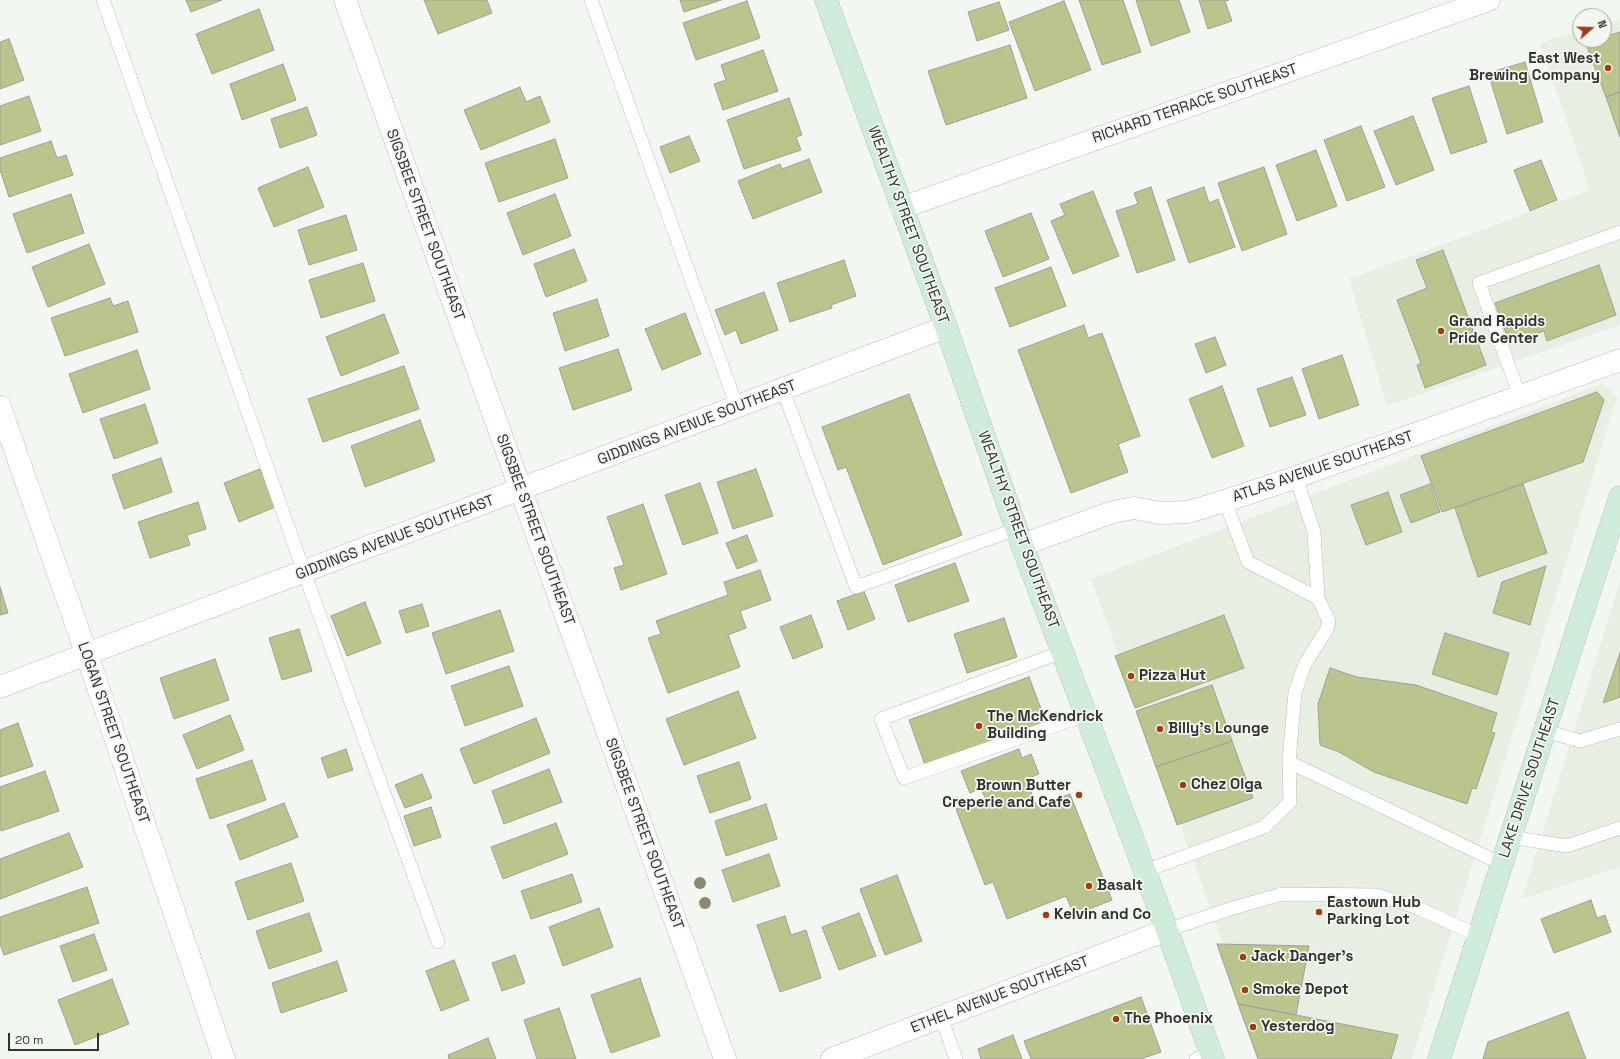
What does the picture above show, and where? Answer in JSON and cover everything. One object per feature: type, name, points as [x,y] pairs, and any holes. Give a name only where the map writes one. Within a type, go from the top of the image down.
[{"type":"main road","name":"WEALTHY STREET SOUTHEAST","points":[[826,0],[901,208],[946,327],[1019,537],[1167,930],[1207,1057]]},
{"type":"main road","name":"LAKE DRIVE SOUTHEAST","points":[[1439,1059],[1620,497]]},
{"type":"street","name":"SIGSBEE STREET SOUTHEAST","points":[[345,0],[725,1059]]},
{"type":"street","name":"RICHARD TERRACE SOUTHEAST","points":[[901,208],[1489,0]]},
{"type":"street","name":"GIDDINGS AVENUE SOUTHEAST","points":[[0,687],[946,327]]},
{"type":"street","name":"ATLAS AVENUE SOUTHEAST","points":[[1019,537],[1113,512],[1134,508],[1160,513],[1188,512],[1296,478],[1620,360]]},
{"type":"street","name":"LOGAN STREET SOUTHEAST","points":[[0,407],[87,655],[224,1059]]},
{"type":"street","name":"ETHEL AVENUE SOUTHEAST","points":[[832,1059],[860,1054],[941,1017],[1167,930]]},
{"type":"lane","points":[[103,0],[304,572],[438,942]]},
{"type":"lane","points":[[591,0],[737,407]]},
{"type":"lane","points":[[1520,397],[1479,283],[1620,232]]},
{"type":"lane","points":[[783,390],[856,587],[1019,537]]},
{"type":"lane","points":[[1145,871],[1264,827],[1290,802],[1289,762],[1295,692],[1305,664],[1327,629],[1329,621],[1318,598],[1314,532],[1296,478]]},
{"type":"lane","points":[[1225,501],[1248,562],[1318,598]]},
{"type":"lane","points":[[1062,652],[881,719],[904,778],[1085,715]]},
{"type":"lane","points":[[1545,731],[1580,741],[1620,729]]},
{"type":"lane","points":[[1289,762],[1502,864]]},
{"type":"lane","points":[[1511,837],[1567,846],[1620,828]]},
{"type":"lane","points":[[1167,930],[1233,908],[1282,894],[1376,895],[1416,907],[1479,936]]},
{"type":"lane","points":[[941,1017],[956,1059]]},
{"type":"shaded area","points":[[1620,19],[1620,325],[1387,406],[1349,279],[1590,190],[1540,43],[1572,33],[1572,48],[1612,48],[1612,22]]},
{"type":"shaded area","points":[[1604,383],[1617,398],[1412,1059],[1265,1059],[1091,579]]},
{"type":"shaded area","points":[[1620,581],[1620,867],[1522,899]]},
{"type":"building","points":[[186,0],[222,0],[191,12]]},
{"type":"building","points":[[424,0],[487,0],[492,13],[438,34]]},
{"type":"building","points":[[680,0],[721,0],[684,12]]},
{"type":"building","points":[[1079,0],[1123,0],[1141,52],[1102,65]]},
{"type":"building","points":[[1136,0],[1179,0],[1190,32],[1151,46]]},
{"type":"building","points":[[1199,0],[1229,0],[1225,1],[1232,21],[1208,29]]},
{"type":"building","points":[[747,1],[760,38],[696,60],[683,23]]},
{"type":"building","points":[[1064,1],[1091,70],[1035,91],[1009,22]]},
{"type":"building","points":[[999,2],[1009,30],[977,41],[968,12]]},
{"type":"building","points":[[259,9],[274,50],[212,74],[196,34]]},
{"type":"building","name":"East West Brewing Company","points":[[1620,32],[1620,92],[1606,97],[1588,48],[1612,48],[1612,34]]},
{"type":"building","points":[[9,39],[24,80],[0,89],[0,42]]},
{"type":"building","points":[[1010,45],[1027,98],[946,125],[928,71]]},
{"type":"building","points":[[763,50],[778,91],[723,110],[714,84],[726,80],[721,65]]},
{"type":"building","points":[[1525,62],[1543,122],[1507,134],[1488,73]]},
{"type":"building","points":[[283,64],[296,100],[242,120],[230,84]]},
{"type":"building","points":[[1469,86],[1487,142],[1451,154],[1432,98]]},
{"type":"building","points":[[520,87],[526,102],[540,96],[550,122],[481,150],[464,110]]},
{"type":"building","points":[[1620,92],[1620,137],[1606,97]]},
{"type":"building","points":[[29,96],[41,131],[0,145],[0,106]]},
{"type":"building","points":[[789,98],[802,135],[796,137],[801,150],[744,169],[727,120]]},
{"type":"building","points":[[307,107],[317,135],[280,148],[271,119]]},
{"type":"building","points":[[1413,116],[1434,170],[1396,185],[1374,131]]},
{"type":"building","points":[[1361,126],[1385,187],[1347,201],[1324,140]]},
{"type":"building","points":[[689,136],[700,161],[670,173],[660,147]]},
{"type":"building","points":[[555,139],[568,178],[499,202],[485,163]]},
{"type":"building","points":[[51,141],[57,158],[66,155],[73,175],[9,197],[0,170],[0,158]]},
{"type":"building","points":[[1316,150],[1337,206],[1297,221],[1276,165]]},
{"type":"building","points":[[809,159],[822,192],[753,219],[738,181],[780,164],[782,169]]},
{"type":"building","points":[[1541,160],[1557,200],[1530,211],[1514,170]]},
{"type":"building","points":[[308,167],[324,207],[274,227],[258,188]]},
{"type":"building","points":[[1264,167],[1287,234],[1242,251],[1218,183]]},
{"type":"building","points":[[1151,187],[1175,260],[1137,273],[1116,211],[1138,204],[1134,193]]},
{"type":"building","points":[[1204,187],[1209,203],[1218,199],[1235,247],[1189,263],[1167,200]]},
{"type":"building","points":[[1093,191],[1119,256],[1073,274],[1051,221],[1065,215],[1060,204]]},
{"type":"building","points":[[71,194],[84,233],[27,253],[13,214]]},
{"type":"building","points":[[555,194],[571,236],[523,255],[507,213]]},
{"type":"building","points":[[1031,213],[1049,259],[1003,277],[985,231]]},
{"type":"building","points":[[346,215],[357,250],[309,265],[298,230]]},
{"type":"building","points":[[89,244],[105,284],[48,307],[32,267]]},
{"type":"building","points":[[574,249],[587,281],[546,297],[534,264]]},
{"type":"building","name":"Grand Rapids Pride Center","points":[[1443,250],[1486,365],[1425,388],[1417,365],[1421,363],[1397,300],[1427,288],[1416,260]]},
{"type":"building","points":[[844,260],[856,296],[831,305],[832,308],[790,322],[777,283]]},
{"type":"building","points":[[363,263],[375,301],[321,318],[309,280]]},
{"type":"building","points":[[1599,265],[1616,315],[1547,341],[1544,331],[1510,344],[1495,303]]},
{"type":"building","points":[[1051,267],[1066,306],[1010,327],[995,288]]},
{"type":"building","points":[[764,292],[778,330],[741,344],[736,330],[725,335],[715,310]]},
{"type":"building","points":[[110,298],[113,306],[128,301],[138,332],[65,356],[51,318]]},
{"type":"building","points":[[597,299],[609,336],[565,351],[553,313]]},
{"type":"building","points":[[685,313],[701,354],[662,370],[645,329]]},
{"type":"building","points":[[384,314],[399,353],[341,376],[326,337]]},
{"type":"building","points":[[1084,325],[1088,338],[1102,333],[1140,436],[1118,444],[1128,472],[1071,493],[1018,350]]},
{"type":"building","points":[[1215,337],[1226,365],[1206,373],[1195,344]]},
{"type":"building","points":[[618,349],[632,390],[573,410],[559,368]]},
{"type":"building","points":[[137,350],[150,389],[83,413],[69,374]]},
{"type":"building","points":[[1342,355],[1359,405],[1319,419],[1302,369]]},
{"type":"building","points":[[404,366],[419,409],[323,442],[308,399]]},
{"type":"building","points":[[1292,377],[1306,415],[1270,427],[1257,389]]},
{"type":"building","points":[[1222,386],[1244,446],[1212,458],[1189,399]]},
{"type":"building","points":[[1597,392],[1604,400],[1583,462],[1442,512],[1421,456]]},
{"type":"building","points":[[909,394],[962,535],[883,565],[846,467],[838,470],[822,427]]},
{"type":"building","points":[[145,404],[158,443],[114,459],[100,419]]},
{"type":"building","points":[[420,420],[435,461],[365,487],[351,446]]},
{"type":"building","points":[[161,458],[172,492],[124,509],[112,475]]},
{"type":"building","points":[[260,469],[275,507],[239,522],[224,483]]},
{"type":"building","points":[[756,469],[773,516],[733,529],[717,482]]},
{"type":"building","points":[[700,483],[718,533],[683,545],[665,495]]},
{"type":"building","points":[[1430,484],[1440,512],[1411,523],[1400,495]]},
{"type":"building","points":[[1523,484],[1547,553],[1478,577],[1455,508]]},
{"type":"building","points":[[1388,492],[1402,532],[1366,545],[1351,505]]},
{"type":"building","points":[[198,502],[206,529],[187,535],[190,545],[150,558],[138,522]]},
{"type":"building","points":[[643,504],[667,574],[621,590],[614,568],[624,565],[607,517]]},
{"type":"building","points":[[747,535],[757,561],[737,569],[726,543]]},
{"type":"building","points":[[955,563],[969,601],[908,622],[895,585]]},
{"type":"building","points":[[1546,566],[1530,625],[1493,613],[1502,582]]},
{"type":"building","points":[[760,570],[771,600],[740,611],[746,628],[728,635],[740,667],[668,693],[648,638],[661,634],[656,621],[728,595],[724,582]]},
{"type":"building","points":[[0,587],[8,613],[0,615]]},
{"type":"building","points":[[864,591],[875,619],[848,630],[837,601]]},
{"type":"building","points":[[365,602],[381,643],[347,656],[331,616]]},
{"type":"building","points":[[422,604],[429,626],[406,633],[399,611]]},
{"type":"building","points":[[500,610],[514,651],[446,674],[432,633]]},
{"type":"building","points":[[811,615],[823,647],[793,659],[780,627]]},
{"type":"building","points":[[1224,615],[1244,668],[1135,708],[1115,656]]},
{"type":"building","points":[[1004,618],[1017,657],[967,673],[954,634]]},
{"type":"building","points":[[299,629],[312,671],[282,680],[269,638]]},
{"type":"building","points":[[1445,633],[1509,653],[1497,695],[1432,674]]},
{"type":"building","points":[[1620,653],[1620,697],[1603,703]]},
{"type":"building","points":[[215,659],[229,700],[174,719],[160,678]]},
{"type":"building","points":[[509,666],[523,706],[465,726],[451,686]]},
{"type":"building","points":[[1330,668],[1357,677],[1416,685],[1497,713],[1491,732],[1495,733],[1476,789],[1472,788],[1467,804],[1374,772],[1339,752],[1320,745],[1318,704]]},
{"type":"building","points":[[1029,677],[1046,722],[925,765],[909,720]]},
{"type":"building","points":[[1212,685],[1232,741],[1156,767],[1136,711]]},
{"type":"building","points":[[738,691],[756,738],[684,765],[666,719]]},
{"type":"building","points":[[230,715],[244,750],[197,769],[183,735]]},
{"type":"building","points":[[536,718],[550,753],[474,784],[460,749]]},
{"type":"building","points":[[18,723],[33,766],[0,777],[0,730]]},
{"type":"building","points":[[1232,741],[1253,798],[1177,825],[1156,767]]},
{"type":"building","points":[[346,749],[353,770],[328,778],[321,758]]},
{"type":"building","points":[[1019,749],[1022,758],[1031,754],[1039,774],[1026,779],[1037,807],[1070,794],[1112,900],[1074,915],[1066,896],[1007,919],[993,882],[985,885],[956,809],[985,798],[981,788],[970,793],[961,771]]},
{"type":"building","points":[[252,760],[266,800],[210,819],[196,779]]},
{"type":"building","points":[[739,762],[751,799],[710,813],[697,776]]},
{"type":"building","points":[[549,769],[562,802],[504,824],[492,791]]},
{"type":"building","points":[[45,771],[59,811],[1,831],[0,787]]},
{"type":"building","points":[[422,774],[432,798],[405,808],[395,785]]},
{"type":"building","points":[[284,803],[298,837],[240,860],[227,825]]},
{"type":"building","points":[[766,804],[777,839],[726,856],[715,821]]},
{"type":"building","points":[[431,807],[441,837],[414,846],[404,816]]},
{"type":"building","points":[[556,823],[568,854],[503,879],[491,847]]},
{"type":"building","points":[[69,833],[83,867],[0,899],[0,859]]},
{"type":"building","points":[[769,854],[780,886],[733,902],[722,870]]},
{"type":"building","points":[[291,863],[304,901],[248,920],[235,882]]},
{"type":"building","points":[[572,874],[582,902],[531,919],[521,891]]},
{"type":"building","points":[[897,875],[922,941],[885,955],[860,889]]},
{"type":"building","points":[[87,887],[99,923],[4,955],[0,944],[0,917]]},
{"type":"building","points":[[1591,900],[1597,918],[1605,915],[1611,932],[1554,953],[1541,919]]},
{"type":"building","points":[[599,908],[613,947],[563,966],[549,927]]},
{"type":"building","points":[[309,913],[322,951],[269,969],[256,931]]},
{"type":"building","points":[[859,913],[876,956],[839,970],[822,927]]},
{"type":"building","points":[[785,916],[791,935],[806,930],[821,978],[780,992],[757,925]]},
{"type":"building","points":[[94,934],[107,970],[73,982],[60,946]]},
{"type":"building","points":[[1217,944],[1309,946],[1296,1015],[1238,1004]]},
{"type":"building","points":[[515,955],[525,983],[502,991],[492,963]]},
{"type":"building","points":[[454,960],[469,1000],[441,1011],[426,971]]},
{"type":"building","points":[[337,961],[347,991],[281,1013],[272,983]]},
{"type":"building","points":[[640,978],[660,1036],[611,1053],[591,995]]},
{"type":"building","points":[[112,979],[129,1024],[75,1045],[58,1000]]},
{"type":"building","name":"The Phoenix","points":[[1141,997],[1161,1052],[1141,1059],[1031,1059],[1024,1041]]},
{"type":"building","points":[[1238,1004],[1398,1035],[1391,1059],[1258,1059]]},
{"type":"building","points":[[559,1008],[576,1059],[537,1059],[524,1020]]},
{"type":"building","points":[[1568,1012],[1586,1059],[1483,1059],[1488,1042]]},
{"type":"building","points":[[1013,1035],[1022,1059],[981,1059],[978,1049]]},
{"type":"building","points":[[488,1038],[496,1059],[449,1059],[448,1055]]},
{"type":"place","name":"East West Brewing Company","points":[[1608,68]]},
{"type":"place","name":"Grand Rapids Pride Center","points":[[1441,331]]},
{"type":"place","name":"Pizza Hut","points":[[1131,676]]},
{"type":"place","name":"The McKendrick Building","points":[[979,726]]},
{"type":"place","name":"Billy's Lounge","points":[[1160,729]]},
{"type":"place","name":"Chez Olga","points":[[1183,785]]},
{"type":"place","name":"Brown Butter Creperie and Cafe","points":[[1079,795]]},
{"type":"place","name":"Basalt","points":[[1089,886]]},
{"type":"place","name":"Eastown Hub Parking Lot","points":[[1319,912]]},
{"type":"place","name":"Kelvin and Co","points":[[1046,915]]},
{"type":"place","name":"Jack Danger's","points":[[1243,957]]},
{"type":"place","name":"Smoke Depot","points":[[1245,990]]},
{"type":"place","name":"The Phoenix","points":[[1116,1019]]},
{"type":"place","name":"Yesterdog","points":[[1253,1027]]}]
